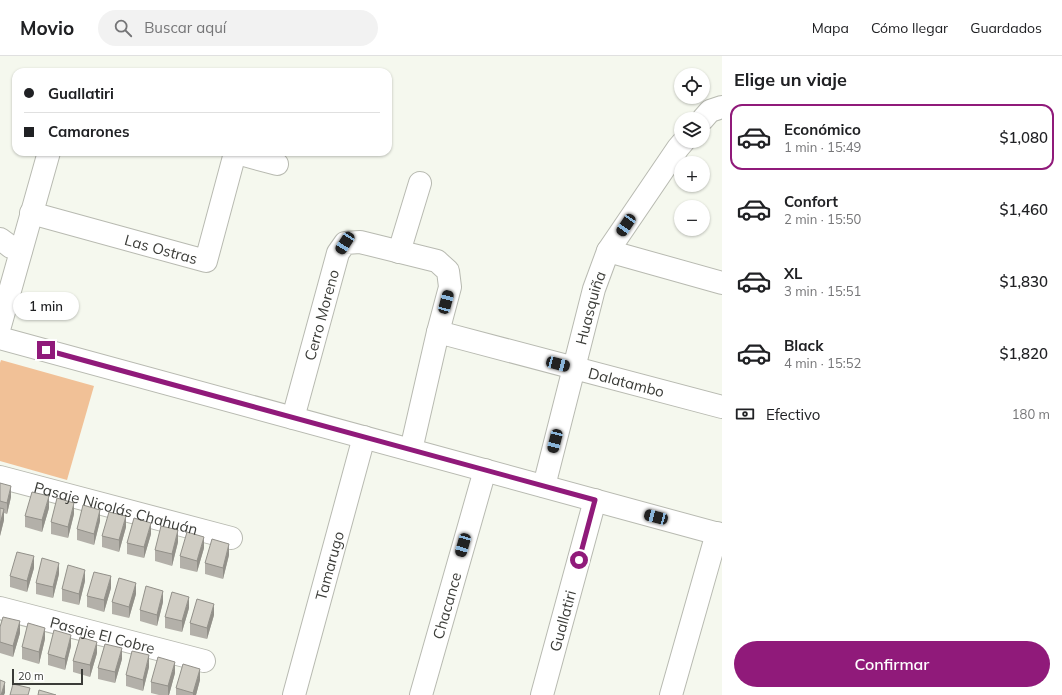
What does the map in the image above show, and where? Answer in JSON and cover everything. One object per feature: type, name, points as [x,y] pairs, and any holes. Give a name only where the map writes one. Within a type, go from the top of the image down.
[{"type":"street","points":[[709,112],[722,107]]},
{"type":"street","name":"Huasquiña","points":[[544,486],[594,289],[608,251],[679,148]]},
{"type":"street","points":[[0,326],[48,156]]},
{"type":"street","name":"Las Ostras","points":[[32,213],[206,261],[233,156]]},
{"type":"street","points":[[248,156],[277,164]]},
{"type":"street","points":[[411,450],[450,287],[448,271],[437,261],[399,252],[420,183]]},
{"type":"street","points":[[0,239],[11,247],[21,250]]},
{"type":"street","name":"Cerro Moreno","points":[[293,418],[338,253],[345,243],[360,242],[399,252]]},
{"type":"street","points":[[608,251],[722,283]]},
{"type":"street","name":"Dalatambo","points":[[438,332],[722,407]]},
{"type":"street","points":[[0,338],[719,534],[671,695]]},
{"type":"street","name":"Tamarugo","points":[[294,695],[364,437]]},
{"type":"street","name":"Chacance","points":[[421,695],[484,470]]},
{"type":"street","name":"Pasaje Nicolás Chahuán","points":[[0,477],[232,538]]},
{"type":"street","name":"Guallatiri","points":[[542,695],[595,500]]},
{"type":"street","name":"Pasaje El Cobre","points":[[0,608],[204,661]]},
{"type":"shaded area","points":[[1,360],[94,386],[67,480],[0,461]]},
{"type":"building","points":[[0,483],[11,486],[7,503],[0,501]]},
{"type":"building","points":[[32,492],[49,496],[42,520],[25,516]]},
{"type":"building","points":[[57,498],[74,503],[68,527],[51,522]]},
{"type":"building","points":[[83,505],[100,510],[94,534],[77,529]]},
{"type":"building","points":[[0,508],[4,509],[0,524]]},
{"type":"building","points":[[109,512],[126,516],[119,540],[102,536]]},
{"type":"building","points":[[134,518],[151,523],[144,547],[127,543]]},
{"type":"building","points":[[161,526],[178,530],[172,554],[155,550]]},
{"type":"building","points":[[187,532],[204,537],[197,561],[180,556]]},
{"type":"building","points":[[212,539],[229,544],[223,568],[205,563]]},
{"type":"building","points":[[17,552],[34,556],[27,581],[10,576]]},
{"type":"building","points":[[42,558],[59,563],[53,587],[36,583]]},
{"type":"building","points":[[68,565],[85,570],[79,594],[62,589]]},
{"type":"building","points":[[94,572],[111,576],[104,600],[87,596]]},
{"type":"building","points":[[119,578],[136,583],[129,607],[112,602]]},
{"type":"building","points":[[146,586],[163,591],[157,615],[140,610]]},
{"type":"building","points":[[172,592],[189,597],[182,621],[165,617]]},
{"type":"building","points":[[197,599],[214,604],[207,628],[190,623]]},
{"type":"building","points":[[3,617],[20,621],[13,646],[0,642],[0,627]]},
{"type":"building","points":[[28,623],[45,628],[39,652],[22,647]]},
{"type":"building","points":[[54,630],[71,635],[65,659],[48,654]]},
{"type":"building","points":[[80,637],[97,642],[90,665],[73,661]]},
{"type":"building","points":[[105,644],[122,648],[115,672],[98,668]]},
{"type":"building","points":[[132,651],[149,655],[143,680],[126,675]]},
{"type":"building","points":[[158,657],[175,662],[168,686],[151,682]]},
{"type":"building","points":[[183,664],[200,669],[193,693],[176,688]]},
{"type":"building","points":[[0,680],[5,682],[1,695],[0,695]]},
{"type":"building","points":[[13,684],[30,688],[28,695],[10,695]]},
{"type":"building","points":[[39,690],[56,695],[38,695]]},
{"type":"route","points":[[46,350],[595,500],[579,560]]}]
